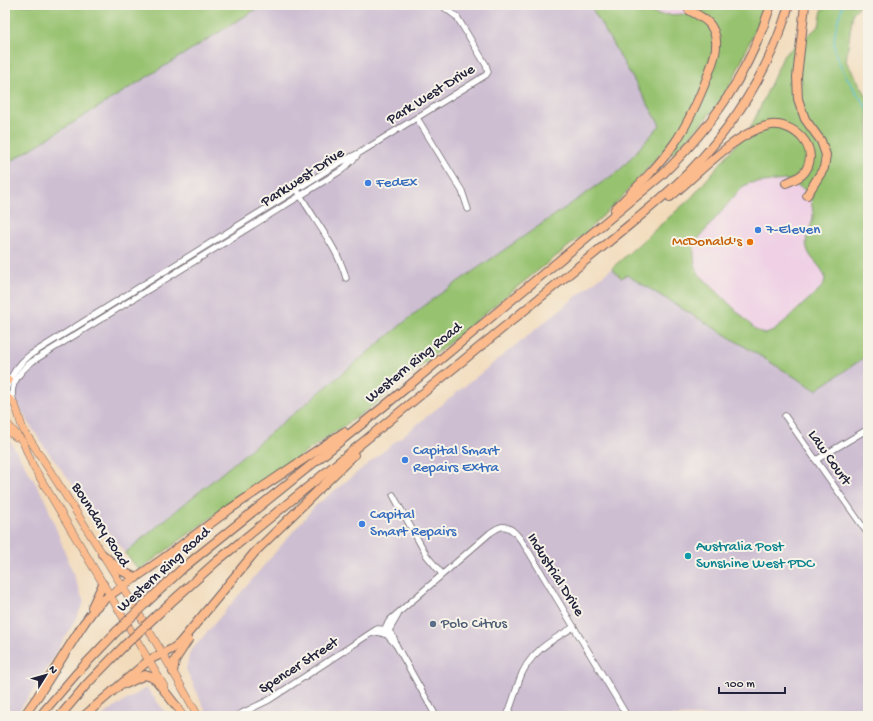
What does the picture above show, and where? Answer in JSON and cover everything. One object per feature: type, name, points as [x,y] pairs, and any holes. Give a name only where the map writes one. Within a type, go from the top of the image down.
[{"type":"highway","name":"Western Ring Road","points":[[40,716],[76,674],[117,631],[183,568],[388,403],[584,241],[681,157],[712,121],[735,86],[754,52],[771,5]]},
{"type":"highway","name":"Western Ring Road","points":[[60,716],[87,684],[125,645],[159,612],[217,561],[577,268],[687,175],[714,145],[734,118],[755,85],[776,41],[789,5]]},
{"type":"highway","points":[[805,5],[797,77],[798,99],[806,120],[821,141],[826,155],[824,168],[807,195]]},
{"type":"highway","points":[[584,241],[650,174],[668,152],[685,126],[697,101],[715,56],[716,39],[712,26],[689,10]]},
{"type":"highway","points":[[577,268],[685,185],[729,146],[762,128],[771,125],[786,126],[801,136],[809,148],[809,163],[806,170],[795,179],[786,183]]},
{"type":"highway","points":[[24,716],[82,626],[98,605],[230,509],[388,403]]},
{"type":"highway","points":[[84,716],[149,660],[180,644],[250,558],[337,473],[375,432]]},
{"type":"highway","points":[[102,554],[122,571],[136,578]]},
{"type":"highway","points":[[82,626],[103,584]]},
{"type":"highway","points":[[173,672],[177,656],[219,597]]},
{"type":"highway","points":[[115,690],[132,680],[148,676],[156,680],[177,708]]},
{"type":"main road","points":[[5,397],[14,402]]},
{"type":"main road","name":"Boundary Road","points":[[14,402],[23,429],[123,587],[198,716]]},
{"type":"main road","points":[[5,421],[13,417],[16,410]]},
{"type":"main road","name":"Boundary Road","points":[[5,421],[23,442],[33,466],[183,716]]},
{"type":"main road","points":[[5,432],[12,434],[23,442]]},
{"type":"street","name":"Park West Drive","points":[[361,152],[483,77],[488,72],[486,65],[457,17],[446,8]]},
{"type":"street","points":[[417,118],[462,191],[468,209]]},
{"type":"street","name":"Parkwest Drive","points":[[14,402],[11,391],[17,378],[33,361],[86,324],[296,190],[339,163],[361,152]]},
{"type":"street","name":"Parkwest Drive","points":[[5,391],[7,381],[14,370],[23,361],[300,196],[342,170],[361,152]]},
{"type":"street","points":[[296,190],[336,254],[344,269],[346,278]]},
{"type":"street","name":"Law Court","points":[[785,416],[868,534]]},
{"type":"street","points":[[816,460],[868,429]]},
{"type":"street","points":[[393,495],[427,556],[442,574]]},
{"type":"street","name":"Industrial Drive","points":[[386,632],[390,620],[442,574],[490,533],[499,527],[505,527],[511,530],[529,552],[627,716]]},
{"type":"street","points":[[507,716],[528,663],[544,645],[574,627]]},
{"type":"street","points":[[386,632],[396,645],[436,716]]},
{"type":"street","name":"Spencer Street","points":[[236,716],[269,700],[372,633],[386,632]]},
{"type":"shaded area","points":[[263,5],[590,5],[661,125],[620,170],[430,301],[125,553],[42,444],[5,384],[5,164]]},
{"type":"shaded area","points":[[645,5],[701,5],[698,10],[689,14],[658,15]]},
{"type":"shaded area","points":[[787,180],[811,194],[813,219],[807,234],[806,247],[824,273],[825,280],[821,288],[774,331],[765,334],[756,330],[702,278],[695,264],[694,247],[699,238],[742,187],[749,183]]},
{"type":"shaded area","points":[[612,268],[620,278],[627,275],[816,390],[868,355],[868,716],[208,716],[186,669],[190,652],[314,507]]},
{"type":"shaded area","points":[[5,433],[44,497],[84,602],[73,624],[33,691],[15,716],[5,716]]},
{"type":"shaded area","points":[[146,688],[169,716],[101,716]]},
{"type":"green space","points":[[5,5],[263,5],[5,165]]},
{"type":"green space","points":[[590,5],[645,5],[658,15],[689,14],[698,10],[701,5],[764,5],[761,16],[727,92],[704,121],[674,153],[663,151],[624,195],[583,235],[507,295],[374,405],[212,517],[139,570],[125,553],[430,301],[620,170],[660,125]]},
{"type":"green space","points":[[823,5],[861,5],[853,12],[846,61],[868,98],[868,355],[816,390],[627,275],[621,278],[612,268],[692,197],[751,127],[784,55],[819,26]],"holes":[[[787,180],[811,193],[813,218],[806,244],[812,258],[823,272],[825,277],[824,282],[821,288],[774,331],[765,334],[756,330],[699,274],[695,264],[694,247],[699,238],[742,187],[750,183]]]},
{"type":"waterway","points":[[843,5],[837,22],[834,39],[835,51],[840,66],[868,110]]},
{"type":"place","name":"FedEx","points":[[368,183]]},
{"type":"place","name":"7-Eleven","points":[[758,230]]},
{"type":"place","name":"McDonald's","points":[[750,242]]},
{"type":"place","name":"Capital Smart Repairs Extra","points":[[405,460]]},
{"type":"place","name":"Capital Smart Repairs","points":[[362,524]]},
{"type":"place","name":"Australia Post Sunshine West PDC","points":[[688,556]]},
{"type":"place","name":"Polo Citrus","points":[[433,624]]}]
